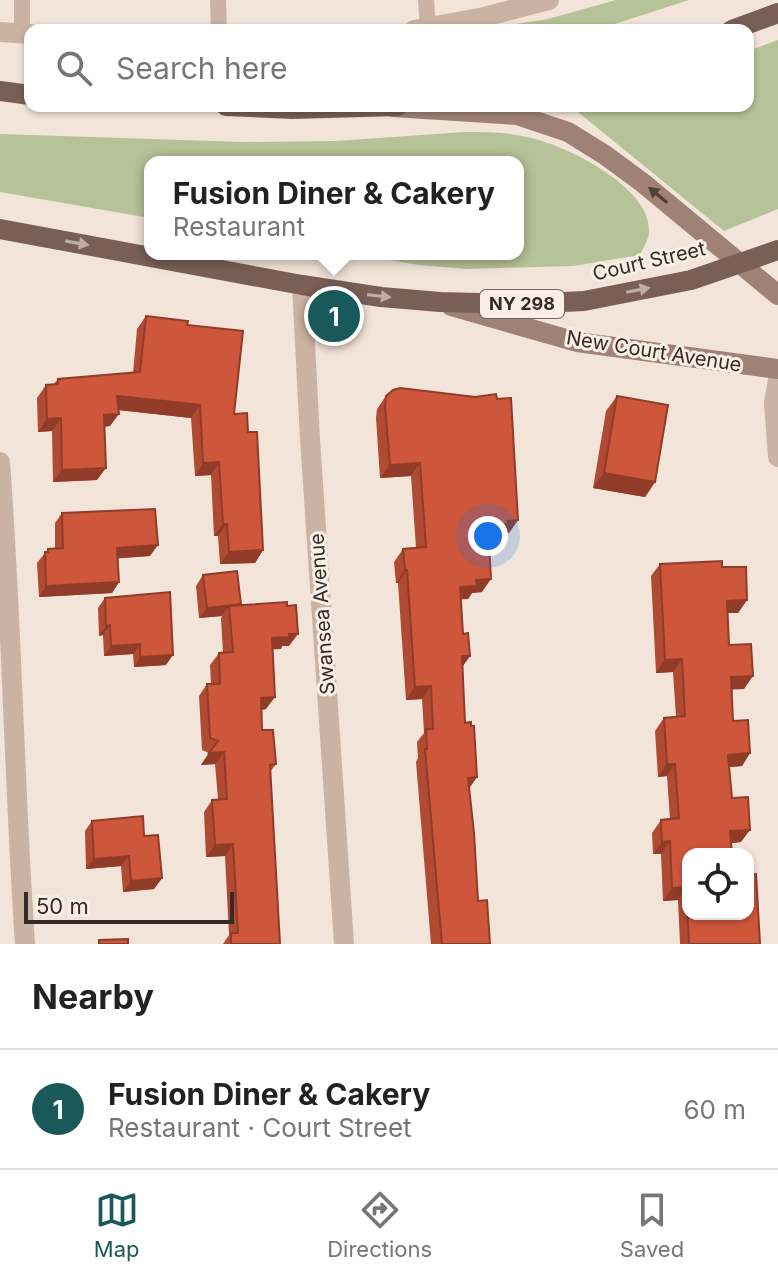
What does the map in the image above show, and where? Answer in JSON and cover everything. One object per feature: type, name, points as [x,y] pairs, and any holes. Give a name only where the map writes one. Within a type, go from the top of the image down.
[{"type":"main road","points":[[748,24],[778,13]]},
{"type":"main road","points":[[0,91],[24,94]]},
{"type":"main road","points":[[0,103],[24,101]]},
{"type":"main road","points":[[477,112],[517,115],[568,132],[643,183],[778,295]]},
{"type":"main road","name":"Court Street","points":[[0,229],[144,256]]},
{"type":"main road","name":"NY 298","points":[[739,264],[778,250]]},
{"type":"main road","name":"Court Street","points":[[167,260],[381,297],[523,304],[584,301],[691,280],[739,264]]},
{"type":"main road","name":"New Court Avenue","points":[[440,302],[577,342],[778,369]]},
{"type":"street","points":[[447,24],[549,0]]},
{"type":"street","points":[[0,32],[24,34]]},
{"type":"street","name":"Swansea Avenue","points":[[302,285],[344,944]]},
{"type":"street","points":[[778,380],[774,403],[778,457]]},
{"type":"street","points":[[0,462],[25,944]]},
{"type":"lane","points":[[22,0],[25,24]]},
{"type":"lane","points":[[218,0],[219,24]]},
{"type":"lane","points":[[422,24],[426,0]]},
{"type":"green space","points":[[616,0],[689,0],[615,24],[516,24],[548,19]]},
{"type":"green space","points":[[778,40],[778,209],[724,231],[578,112],[754,112],[754,49]]},
{"type":"green space","points":[[489,132],[543,141],[583,158],[621,184],[646,215],[649,235],[640,255],[573,266],[466,269],[390,260],[524,260],[524,156],[144,156],[144,217],[0,192],[0,134],[243,142],[336,141]]},
{"type":"building","points":[[146,316],[188,321],[187,325],[243,331],[234,414],[247,413],[248,432],[257,432],[263,550],[229,552],[227,524],[223,524],[219,462],[203,463],[200,405],[117,396],[119,414],[104,415],[106,468],[62,470],[61,418],[47,419],[46,385],[58,384],[58,379],[140,372]]},
{"type":"building","points":[[400,388],[475,397],[496,394],[497,399],[511,398],[518,520],[488,525],[491,579],[476,580],[477,586],[460,587],[463,634],[468,633],[470,656],[462,656],[465,723],[471,722],[474,726],[477,777],[468,778],[478,901],[487,900],[490,944],[442,944],[425,749],[426,729],[433,729],[431,686],[415,687],[403,549],[426,547],[420,463],[390,465],[385,406],[386,396]]},
{"type":"building","points":[[617,396],[668,405],[655,482],[604,473]]},
{"type":"building","points":[[155,509],[158,545],[117,548],[119,582],[46,586],[45,552],[63,548],[62,513]]},
{"type":"building","points":[[722,561],[722,567],[746,567],[747,600],[727,601],[729,645],[751,644],[753,676],[731,677],[733,721],[748,720],[750,753],[728,755],[732,798],[748,797],[750,830],[730,831],[731,848],[682,848],[682,887],[672,888],[670,841],[662,842],[661,820],[679,818],[675,764],[667,764],[664,718],[685,716],[682,659],[665,660],[660,564]]},
{"type":"building","points":[[237,571],[241,604],[207,608],[203,575]]},
{"type":"building","points":[[170,592],[173,655],[140,657],[140,644],[111,646],[110,625],[106,626],[105,598]]},
{"type":"building","points":[[287,602],[287,606],[296,605],[298,634],[272,638],[275,697],[261,698],[262,730],[273,730],[276,764],[270,765],[280,944],[231,944],[231,933],[238,933],[233,844],[215,845],[212,800],[227,799],[224,752],[209,753],[218,741],[210,738],[207,684],[220,684],[219,653],[233,652],[229,606]]},
{"type":"building","points":[[143,816],[144,836],[158,835],[162,878],[131,881],[129,856],[94,859],[92,821]]},
{"type":"building","points":[[756,874],[760,944],[689,944],[688,920],[754,920]]},
{"type":"building","points":[[128,939],[128,944],[99,944],[99,940]]},
{"type":"place","name":"Fusion Diner & Cakery","points":[[334,316]]}]
